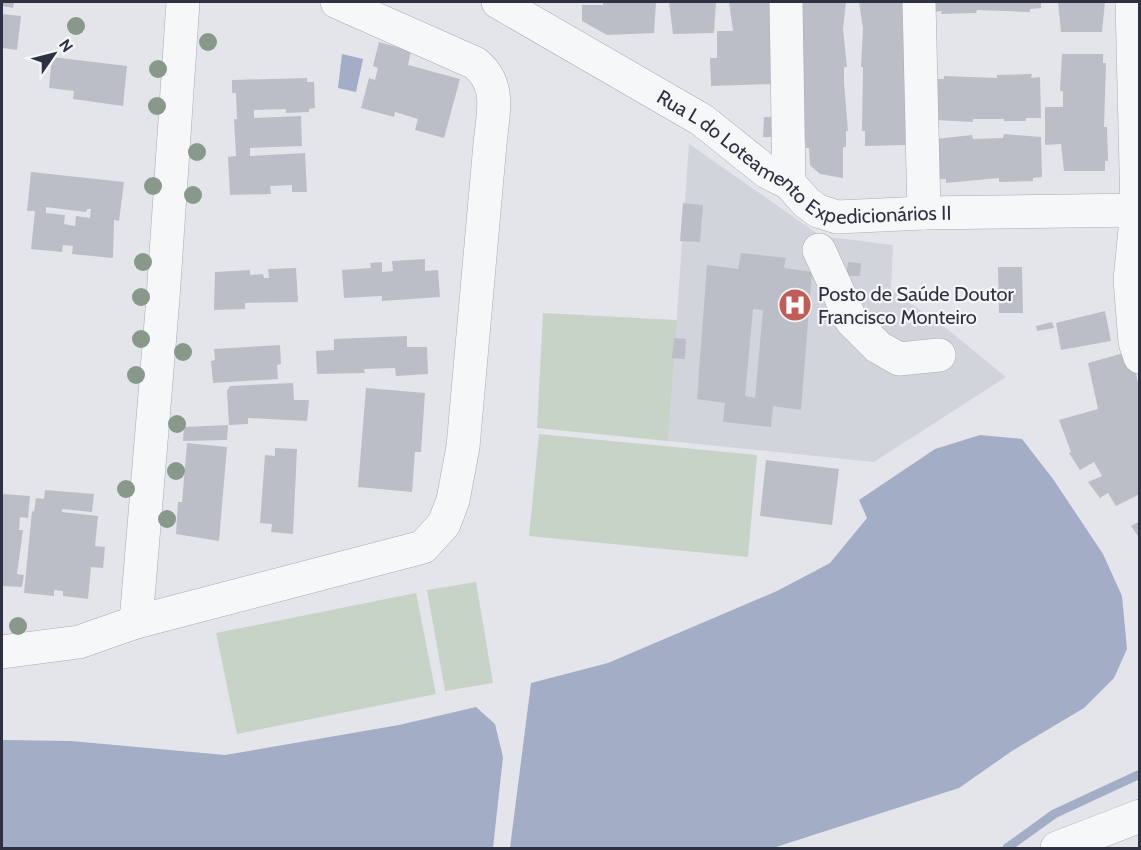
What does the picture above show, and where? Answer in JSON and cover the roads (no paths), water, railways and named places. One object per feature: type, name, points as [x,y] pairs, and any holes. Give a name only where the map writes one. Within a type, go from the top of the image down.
[{"type":"street","points":[[136,622],[163,298],[183,2]]},
{"type":"street","points":[[2,652],[79,642],[136,622],[423,547],[444,524],[453,500],[463,447],[494,96],[491,79],[475,63],[337,2]]},
{"type":"street","name":"Rua L do Loteamento Expedicionários II","points":[[498,2],[702,120],[767,172],[789,183],[806,202],[818,211],[837,218],[924,213],[1138,210]]},
{"type":"street","points":[[786,2],[789,183]]},
{"type":"street","points":[[919,2],[924,213]]},
{"type":"street","points":[[1131,2],[1136,43],[1138,210],[1130,280],[1135,342],[1140,357]]},
{"type":"street","points":[[819,250],[851,320],[878,346],[899,359],[939,355]]},
{"type":"street","points":[[1058,849],[1140,816]]},
{"type":"water","points":[[342,54],[363,59],[356,92],[338,88]]},
{"type":"water","points":[[980,435],[1022,439],[1053,479],[1103,554],[1122,596],[1127,649],[1114,678],[1084,708],[1012,751],[959,788],[773,848],[510,848],[531,683],[608,663],[777,591],[830,563],[867,518],[859,500],[935,449]]},
{"type":"water","points":[[476,707],[495,724],[503,757],[493,848],[2,848],[2,740],[71,741],[225,755],[399,725]]},
{"type":"waterway","points":[[1007,848],[1054,814],[1140,774]]},
{"type":"place","name":"Posto de Saúde Doutor Francisco Monteiro","points":[[795,305]]}]
